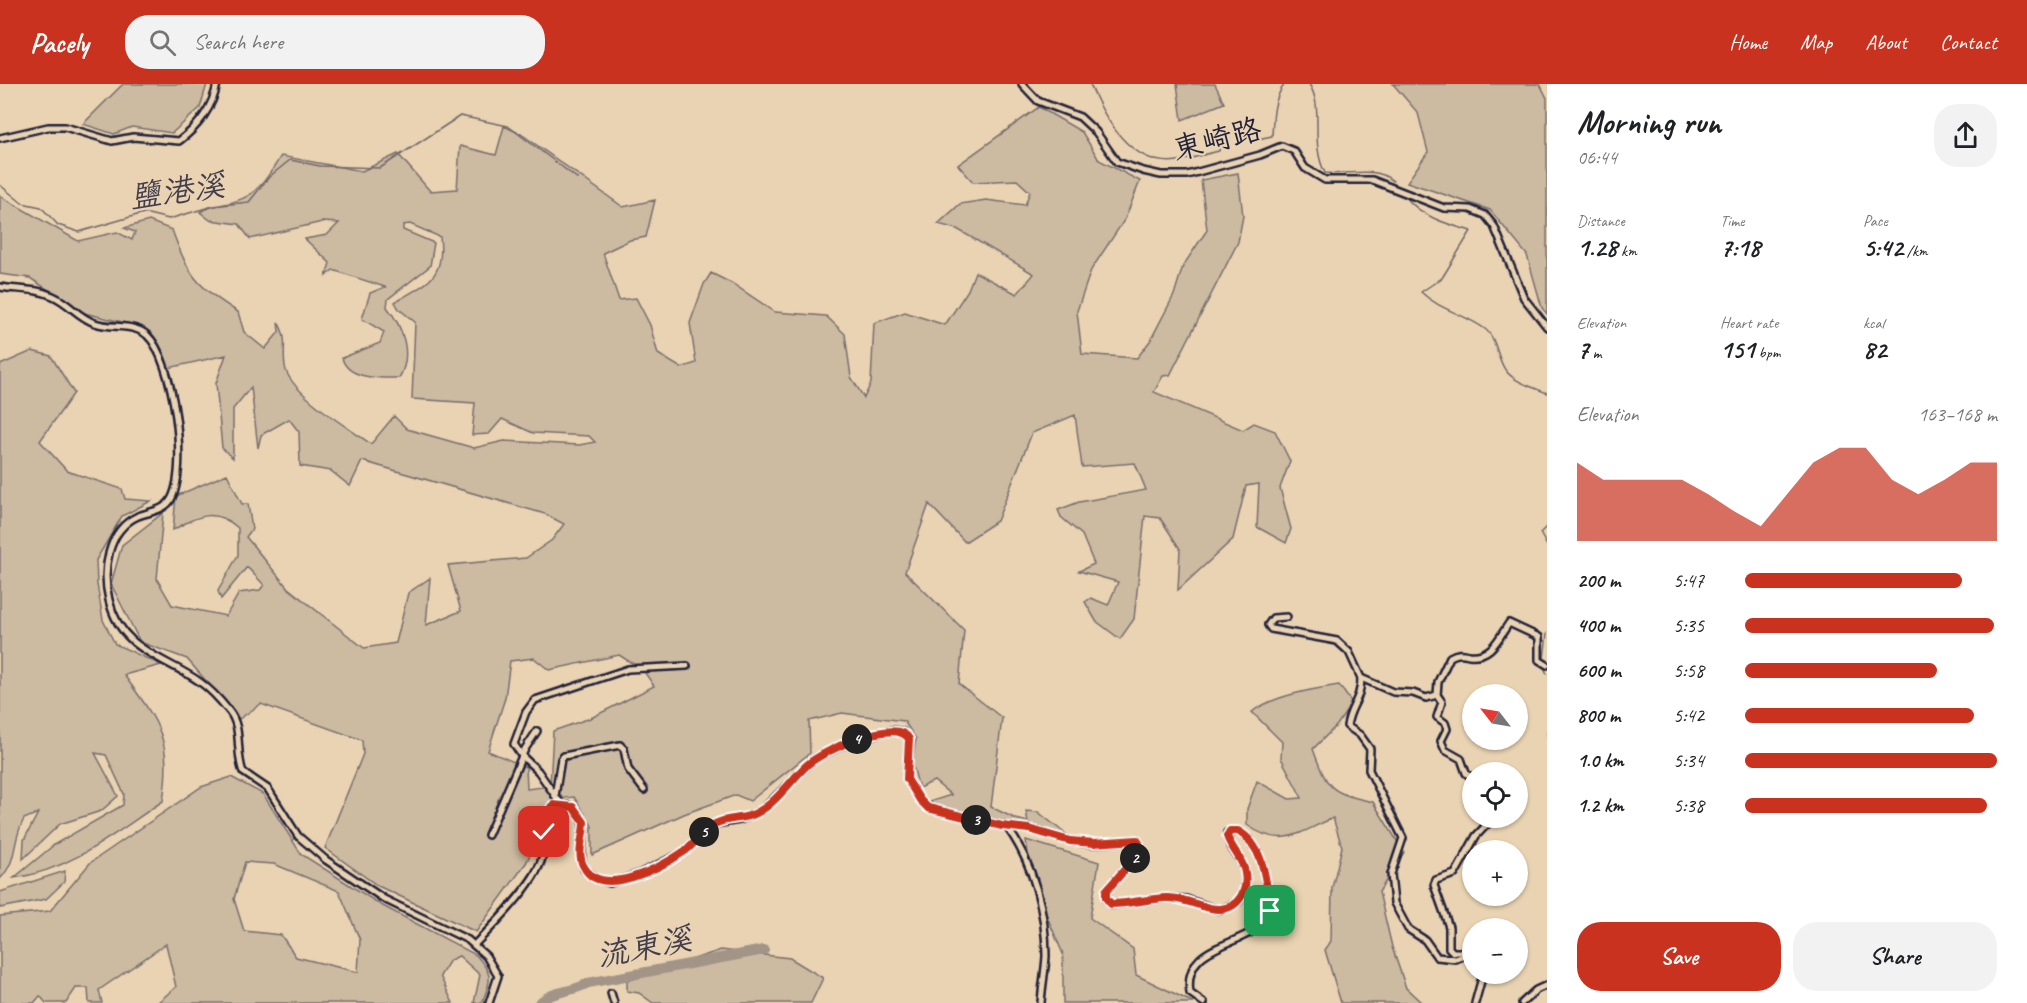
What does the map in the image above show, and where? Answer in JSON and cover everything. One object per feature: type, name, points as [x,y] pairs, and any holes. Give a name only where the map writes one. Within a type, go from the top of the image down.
[{"type":"street","points":[[0,138],[48,127],[65,127],[112,141],[133,137],[179,141],[201,120],[214,101],[217,84]]},
{"type":"street","name":"東崎路","points":[[1022,84],[1038,101],[1080,117],[1100,137],[1117,162],[1130,168],[1161,175],[1187,175],[1260,155],[1282,146],[1294,151],[1305,168],[1325,180],[1372,180],[1444,208],[1478,211],[1494,226],[1524,298],[1547,327]]},
{"type":"street","points":[[0,287],[45,293],[56,297],[89,321],[140,330],[153,343],[179,427],[180,448],[174,491],[164,507],[137,517],[114,539],[106,572],[107,593],[113,611],[137,647],[186,672],[203,684],[234,718],[243,772],[268,789],[298,836],[384,899],[474,945],[486,956],[498,974],[489,1003]]},
{"type":"street","points":[[1287,617],[1273,618],[1268,625],[1271,629],[1337,641],[1349,652],[1361,678],[1361,693],[1350,712],[1347,726],[1359,735],[1370,749],[1369,770],[1403,838],[1391,874],[1394,903],[1408,929],[1425,940],[1437,957],[1456,959],[1462,956]]},
{"type":"street","points":[[1462,762],[1461,759],[1445,750],[1441,741],[1447,729],[1445,723],[1437,717],[1442,702],[1437,695],[1438,682],[1450,657],[1460,653],[1477,656],[1484,654],[1495,645],[1509,623],[1539,637],[1540,662],[1547,665]]},
{"type":"street","points":[[561,804],[538,771],[522,756],[514,744],[526,712],[535,700],[628,669],[687,666]]},
{"type":"street","points":[[1361,678],[1393,692],[1413,693],[1426,698],[1437,695]]},
{"type":"street","points":[[474,945],[496,923],[538,868],[543,855],[545,815],[553,805],[561,804],[578,810],[584,822],[580,854],[584,869],[603,881],[617,882],[679,854],[715,824],[740,820],[762,810],[814,759],[854,740],[892,730],[903,732],[909,739],[907,779],[924,804],[947,814],[1007,827],[1029,829],[1088,843],[1136,840],[1139,843],[1134,859],[1106,891],[1109,903],[1186,899],[1219,910],[1238,902],[1243,895],[1245,872],[1227,836],[1230,831],[1243,834],[1260,856],[1270,911],[1260,927],[1204,955],[1192,969],[1190,993],[1204,1003]]},
{"type":"street","points":[[488,835],[522,756],[537,731]]},
{"type":"street","points":[[555,796],[561,759],[564,756],[620,745],[624,750],[628,769],[644,789]]},
{"type":"street","points":[[1007,827],[1022,852],[1042,911],[1046,956],[1041,1003]]},
{"type":"street","points":[[1462,952],[1453,952],[1449,948],[1449,927],[1434,885],[1437,880],[1455,874],[1476,836],[1484,828]]},
{"type":"street","points":[[1475,1003],[1480,984]]},
{"type":"street","points":[[1522,1003],[1536,990],[1547,985]]},
{"type":"street","points":[[611,993],[614,1003]]},
{"type":"shaded area","points":[[123,84],[207,84],[200,108],[172,133],[132,127],[114,134],[83,124]]},
{"type":"shaded area","points":[[1177,84],[1215,84],[1224,103],[1182,120]]},
{"type":"shaded area","points":[[1393,84],[1540,84],[1547,98],[1547,314],[1542,308],[1527,255],[1490,210],[1407,182],[1428,152],[1418,113]]},
{"type":"shaded area","points":[[1039,107],[1082,132],[1099,160],[1140,181],[1125,219],[1091,270],[1077,311],[1082,354],[1137,358],[1150,341],[1174,295],[1183,266],[1207,230],[1201,180],[1238,173],[1243,216],[1238,242],[1170,375],[1163,376],[1154,392],[1243,430],[1254,423],[1275,431],[1290,461],[1280,488],[1291,529],[1286,543],[1257,527],[1259,484],[1246,486],[1233,539],[1178,590],[1180,549],[1160,518],[1145,516],[1134,619],[1120,639],[1096,621],[1085,602],[1091,598],[1108,605],[1118,582],[1079,571],[1094,564],[1082,535],[1061,517],[1058,510],[1079,502],[1146,490],[1135,463],[1082,467],[1075,415],[1032,433],[997,521],[965,542],[929,504],[905,572],[964,630],[959,684],[1002,718],[991,807],[1028,822],[1026,811],[1038,812],[1071,838],[1027,826],[934,807],[929,802],[951,795],[934,781],[919,788],[912,763],[916,739],[904,721],[842,713],[809,721],[810,753],[750,801],[736,795],[684,814],[592,855],[592,826],[574,797],[557,799],[541,810],[538,838],[526,863],[476,932],[378,886],[325,848],[363,754],[362,740],[261,704],[239,719],[187,659],[140,642],[111,584],[122,545],[163,513],[157,579],[172,605],[226,616],[239,593],[260,590],[264,585],[247,567],[221,599],[218,591],[238,555],[238,528],[229,521],[221,517],[206,516],[173,530],[176,496],[227,474],[242,504],[248,504],[252,529],[246,537],[288,588],[364,648],[396,643],[408,593],[430,578],[426,625],[461,611],[448,565],[526,558],[552,540],[564,524],[545,514],[362,461],[350,486],[331,471],[300,466],[299,432],[289,419],[261,435],[258,448],[251,387],[233,409],[233,458],[222,448],[216,383],[226,355],[169,368],[150,334],[139,326],[84,313],[30,278],[0,274],[0,196],[78,241],[117,232],[132,240],[135,232],[124,228],[149,221],[172,230],[189,269],[203,287],[238,312],[244,332],[265,349],[279,332],[278,322],[284,339],[285,366],[297,387],[335,420],[371,444],[394,416],[407,429],[474,448],[504,441],[579,445],[595,442],[589,436],[533,433],[502,419],[489,434],[472,435],[475,403],[412,399],[415,322],[399,309],[395,302],[425,284],[436,271],[440,262],[440,237],[410,224],[403,225],[403,230],[434,243],[430,266],[388,299],[387,307],[402,332],[406,351],[405,360],[399,378],[375,377],[358,374],[351,370],[342,358],[380,343],[384,332],[362,319],[370,293],[385,287],[333,270],[326,276],[330,263],[305,239],[327,235],[339,223],[322,222],[250,239],[239,224],[210,220],[200,212],[251,194],[262,183],[281,156],[362,171],[398,154],[430,191],[457,189],[460,146],[496,155],[504,126],[521,134],[623,207],[655,200],[646,237],[630,240],[603,253],[619,300],[636,298],[650,325],[658,354],[681,368],[696,363],[690,323],[704,284],[711,273],[733,284],[775,312],[826,316],[845,334],[851,377],[864,398],[871,383],[874,323],[905,312],[945,325],[968,290],[975,272],[1017,294],[1034,274],[957,229],[938,224],[960,204],[986,200],[1025,205],[1030,192],[1017,180],[973,182],[958,165]],"holes":[[[619,655],[643,670],[654,686],[593,717],[553,731],[550,786],[527,789],[526,767],[488,751],[505,698],[510,661],[534,658],[549,670]]]},
{"type":"shaded area","points":[[32,351],[51,356],[74,393],[40,441],[67,471],[122,489],[125,499],[151,501],[122,516],[96,560],[97,584],[103,620],[115,644],[161,665],[124,675],[155,720],[164,747],[165,780],[163,801],[110,837],[55,867],[14,878],[55,844],[123,805],[124,794],[106,755],[95,753],[118,796],[101,811],[60,824],[23,859],[24,840],[38,813],[24,819],[17,836],[13,858],[0,879],[0,365]]},
{"type":"shaded area","points":[[1339,685],[1352,703],[1337,725],[1313,749],[1332,787],[1347,795],[1373,802],[1404,852],[1379,892],[1392,947],[1406,988],[1422,1003],[1341,1003],[1325,950],[1331,941],[1332,888],[1342,847],[1333,818],[1301,833],[1281,837],[1259,832],[1247,825],[1247,809],[1257,781],[1289,799],[1302,798],[1281,758],[1282,742],[1252,712],[1281,697]]},
{"type":"shaded area","points":[[231,777],[263,794],[301,854],[381,905],[476,955],[486,968],[489,978],[482,1003],[474,1003],[480,975],[459,956],[450,960],[440,976],[453,1003],[157,1003],[176,987],[166,944],[99,990],[102,1003],[89,1003],[88,988],[76,988],[66,1003],[46,1003],[40,996],[34,1003],[0,1003],[0,916],[50,911],[90,863],[201,787]],"holes":[[[245,862],[274,864],[339,891],[360,940],[358,972],[296,957],[281,935],[244,931],[234,899]]]},
{"type":"shaded area","points":[[1026,840],[1099,862],[1090,918],[1133,949],[1136,975],[1194,1003],[1063,1003],[1063,954],[1033,884]]},
{"type":"shaded area","points":[[65,871],[64,882],[46,899],[0,908],[0,892]]},
{"type":"shaded area","points":[[721,950],[790,958],[823,978],[811,1003],[653,1003],[639,993],[627,991],[627,981]]},
{"type":"waterway","points":[[1090,84],[1112,126],[1122,139],[1147,157],[1162,161],[1178,161],[1219,151],[1222,132],[1235,133],[1253,140],[1272,136],[1276,102],[1285,84]]},
{"type":"waterway","points":[[1309,84],[1316,104],[1318,149],[1325,173],[1378,173],[1393,181]]},
{"type":"waterway","name":"鹽港溪","points":[[0,185],[22,203],[41,207],[58,225],[79,232],[144,213],[169,219],[213,206],[249,202],[269,177],[290,160],[320,166],[380,168],[460,116],[508,126],[578,179]]},
{"type":"waterway","points":[[1405,196],[1427,214],[1471,231],[1442,278],[1421,292],[1436,304],[1485,329],[1492,338],[1506,371],[1520,382],[1547,393]]},
{"type":"waterway","points":[[1547,526],[1540,533],[1547,546]]},
{"type":"waterway","points":[[1544,659],[1547,633]]},
{"type":"waterway","points":[[1544,667],[1547,674]]},
{"type":"waterway","name":"流東溪","points":[[539,1003],[550,996],[588,983],[764,950]]},
{"type":"route","points":[[544,832],[545,815],[553,805],[568,805],[578,810],[584,822],[580,854],[584,869],[596,879],[610,883],[617,882],[679,854],[715,824],[740,820],[762,810],[814,759],[867,735],[897,730],[907,735],[909,739],[906,773],[909,785],[928,808],[1002,826],[1029,829],[1070,841],[1094,843],[1137,840],[1139,843],[1134,859],[1106,891],[1106,898],[1112,905],[1166,898],[1186,899],[1219,910],[1230,907],[1243,895],[1246,881],[1241,858],[1228,841],[1227,836],[1230,831],[1238,831],[1250,841],[1260,856],[1270,911]]}]
